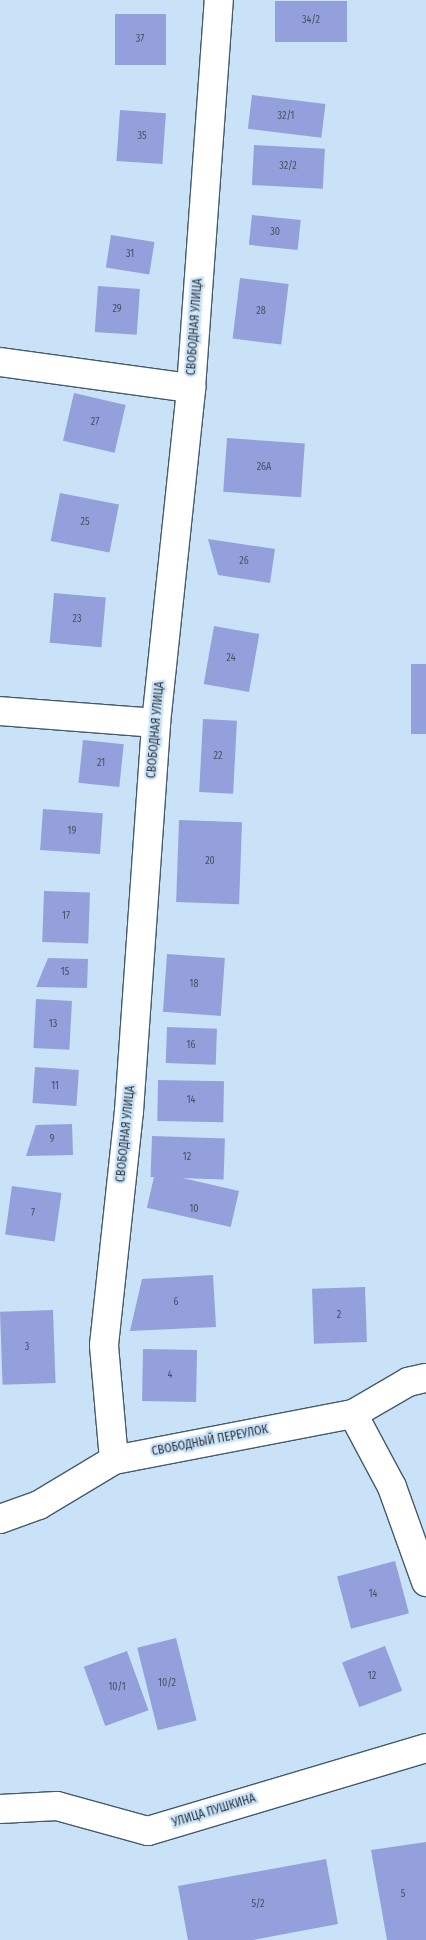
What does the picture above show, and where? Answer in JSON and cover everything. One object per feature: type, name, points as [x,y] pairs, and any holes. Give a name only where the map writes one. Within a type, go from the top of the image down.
[{"type":"street","name":"СВОБОДНАЯ УЛИЦА","points":[[114,1460],[104,1344],[129,1111],[156,723],[191,388],[219,0]]},
{"type":"street","points":[[0,362],[191,388]]},
{"type":"street","points":[[0,711],[156,723]]},
{"type":"street","name":"СВОБОДНЫЙ ПЕРЕУЛОК","points":[[0,1519],[39,1505],[114,1460],[353,1414],[408,1382],[426,1378]]},
{"type":"street","points":[[353,1414],[392,1487],[426,1582]]},
{"type":"street","name":"УЛИЦА ПУШКИНА","points":[[0,1809],[57,1806],[148,1831],[426,1748]]},
{"type":"building","points":[[275,1],[347,1],[347,42],[275,42]]},
{"type":"building","points":[[115,14],[166,14],[166,65],[115,65]]},
{"type":"building","points":[[252,95],[325,104],[321,138],[248,129]]},
{"type":"building","points":[[120,110],[166,113],[162,164],[116,161]]},
{"type":"building","points":[[254,145],[325,149],[323,189],[252,185]]},
{"type":"building","points":[[252,215],[301,220],[298,250],[249,245]]},
{"type":"building","points":[[111,235],[154,242],[149,274],[106,268]]},
{"type":"building","points":[[240,278],[289,284],[281,345],[233,339]]},
{"type":"building","points":[[98,286],[140,289],[137,335],[95,332]]},
{"type":"building","points":[[74,393],[126,405],[115,453],[63,441]]},
{"type":"building","points":[[227,438],[305,443],[301,497],[223,492]]},
{"type":"building","points":[[60,493],[119,504],[110,553],[51,541]]},
{"type":"building","points":[[208,539],[275,549],[270,583],[218,575]]},
{"type":"building","points":[[54,593],[106,598],[101,647],[50,643]]},
{"type":"building","points":[[214,626],[259,634],[249,692],[204,684]]},
{"type":"building","points":[[411,664],[426,664],[426,734],[411,734]]},
{"type":"building","points":[[203,719],[237,721],[233,794],[199,792]]},
{"type":"building","points":[[83,740],[124,744],[119,787],[79,783]]},
{"type":"building","points":[[43,809],[103,813],[100,854],[40,850]]},
{"type":"building","points":[[179,820],[242,822],[239,904],[176,902]]},
{"type":"building","points":[[44,891],[90,893],[88,944],[42,942]]},
{"type":"building","points":[[167,954],[225,958],[221,1016],[163,1012]]},
{"type":"building","points":[[48,958],[88,959],[87,988],[36,987]]},
{"type":"building","points":[[36,999],[72,1001],[69,1050],[33,1048]]},
{"type":"building","points":[[167,1027],[217,1029],[216,1065],[166,1063]]},
{"type":"building","points":[[35,1067],[79,1070],[76,1106],[32,1103]]},
{"type":"building","points":[[158,1080],[224,1081],[223,1122],[157,1121]]},
{"type":"building","points":[[72,1124],[73,1155],[26,1156],[36,1125]]},
{"type":"building","points":[[152,1136],[225,1139],[224,1180],[151,1177]]},
{"type":"building","points":[[155,1172],[239,1191],[231,1227],[147,1208]]},
{"type":"building","points":[[12,1186],[62,1193],[55,1241],[5,1235]]},
{"type":"building","points":[[213,1275],[216,1327],[130,1331],[142,1279]]},
{"type":"building","points":[[365,1287],[367,1342],[314,1344],[312,1289]]},
{"type":"building","points":[[53,1310],[56,1383],[3,1385],[0,1312]]},
{"type":"building","points":[[143,1349],[197,1350],[196,1402],[142,1401]]},
{"type":"building","points":[[395,1561],[409,1613],[351,1629],[337,1577]]},
{"type":"building","points":[[176,1638],[197,1720],[158,1730],[137,1648]]},
{"type":"building","points":[[385,1646],[402,1691],[359,1707],[342,1662]]},
{"type":"building","points":[[127,1651],[149,1710],[105,1726],[84,1667]]},
{"type":"building","points":[[426,1842],[426,1940],[387,1940],[371,1850]]},
{"type":"building","points":[[326,1859],[338,1924],[253,1940],[188,1940],[178,1886]]}]
